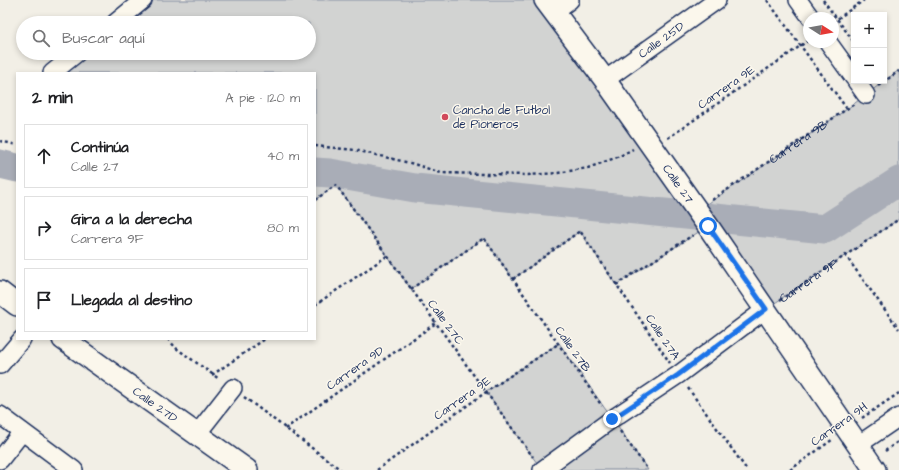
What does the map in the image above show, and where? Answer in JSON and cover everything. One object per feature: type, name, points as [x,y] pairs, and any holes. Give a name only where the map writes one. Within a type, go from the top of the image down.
[{"type":"street","points":[[124,16],[144,0]]},
{"type":"street","name":"Calle 25D","points":[[605,80],[717,0]]},
{"type":"street","points":[[798,0],[807,12]]},
{"type":"street","name":"Calle 27","points":[[556,4],[605,80],[766,309],[875,470]]},
{"type":"street","points":[[832,48],[851,74]]},
{"type":"street","points":[[53,72],[68,60]]},
{"type":"street","points":[[858,84],[866,95]]},
{"type":"street","points":[[0,292],[16,304]]},
{"type":"street","name":"Carrera 9F","points":[[538,464],[612,419],[678,375],[766,309]]},
{"type":"street","points":[[0,365],[21,340]]},
{"type":"street","name":"Calle 27D","points":[[64,340],[248,470]]},
{"type":"street","points":[[197,434],[233,388]]},
{"type":"street","points":[[0,415],[74,470]]},
{"type":"street","points":[[853,437],[899,417]]},
{"type":"street","points":[[0,460],[22,432]]},
{"type":"path","points":[[766,0],[847,109]]},
{"type":"path","points":[[823,0],[832,12]]},
{"type":"path","points":[[839,18],[864,0]]},
{"type":"path","points":[[839,22],[851,38]]},
{"type":"path","name":"Carrera 9E","points":[[316,146],[355,150],[414,164],[441,173],[528,175],[558,173],[588,168],[650,144],[803,44]]},
{"type":"path","name":"Carrera 9B","points":[[887,79],[899,71]]},
{"type":"path","name":"Carrera 9B","points":[[702,218],[880,84]]},
{"type":"path","points":[[0,141],[16,145]]},
{"type":"path","name":"Calle 27C","points":[[316,199],[336,185],[538,464]]},
{"type":"path","points":[[616,285],[702,218]]},
{"type":"path","name":"Carrera 9F","points":[[766,309],[899,219]]},
{"type":"path","name":"Calle 27A","points":[[513,279],[580,231],[678,375],[747,470]]},
{"type":"path","name":"Calle 27B","points":[[411,289],[484,238],[648,470]]},
{"type":"path","points":[[845,255],[899,329]]},
{"type":"path","points":[[316,304],[387,256]]},
{"type":"path","name":"Carrera 9D","points":[[285,429],[436,323]]},
{"type":"path","points":[[169,340],[176,348],[212,375],[233,388],[285,429],[341,470]]},
{"type":"path","points":[[212,375],[264,340]]},
{"type":"path","name":"Carrera 9E","points":[[377,470],[486,392],[559,343]]},
{"type":"path","name":"Carrera 9H","points":[[790,470],[853,437],[899,393]]},
{"type":"shaded area","points":[[148,0],[545,0],[697,211],[847,109],[880,84],[887,84],[887,79],[899,70],[899,219],[766,309],[708,226],[616,285],[580,231],[513,279],[484,238],[411,289],[336,185],[316,199],[316,72],[54,72],[70,60],[316,60],[316,16],[127,16]]},
{"type":"shaded area","points":[[559,343],[648,470],[542,470],[486,392]]},
{"type":"waterway","points":[[0,164],[16,168]]},
{"type":"waterway","points":[[316,172],[330,173],[415,188],[825,229],[899,181]]},
{"type":"place","name":"Cancha de Futbol de Pioneros","points":[[445,117]]},
{"type":"route","points":[[612,419],[678,375],[766,309],[708,226]]}]
